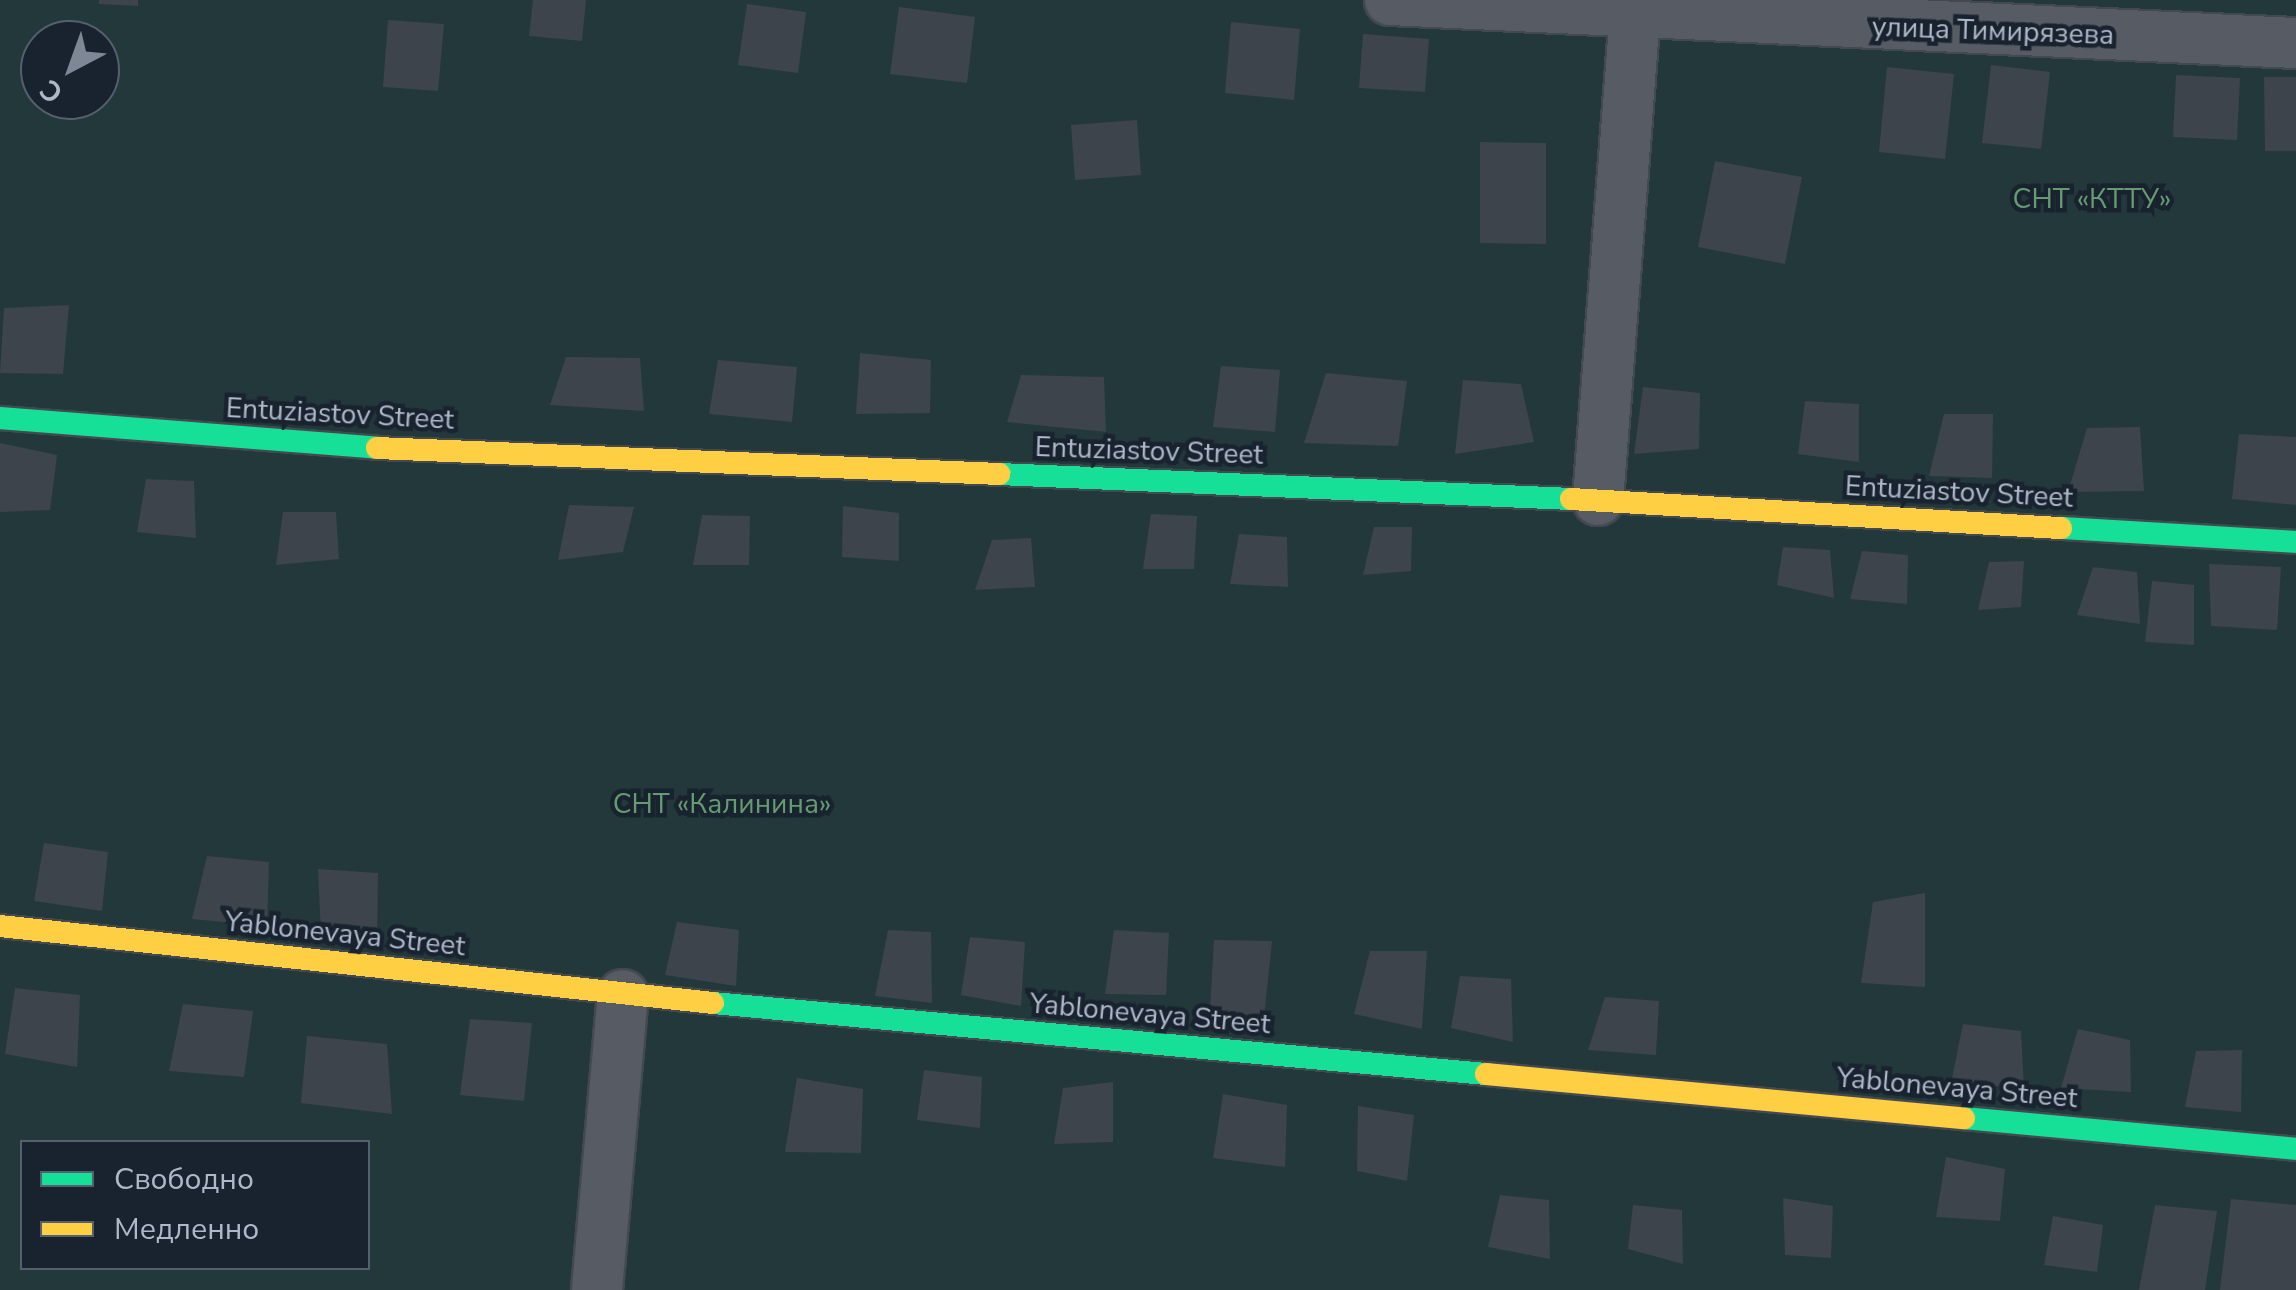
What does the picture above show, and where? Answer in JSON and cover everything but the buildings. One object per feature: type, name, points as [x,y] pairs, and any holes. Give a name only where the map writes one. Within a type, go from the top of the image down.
[{"type":"street","name":"улица Тимирязева","points":[[1390,0],[1636,8],[2296,42]]},
{"type":"street","points":[[1598,500],[1636,8]]},
{"type":"street","name":"Entuziastov Street","points":[[0,418],[296,444],[1598,500],[2296,542]]},
{"type":"street","name":"Yablonevaya Street","points":[[0,926],[623,996],[2296,1150]]},
{"type":"street","points":[[598,1290],[623,996]]},
{"type":"green space","name":"СНТ «Калинина»","points":[[0,0],[2296,0],[2296,1290],[0,1290]]},
{"type":"traffic: fast","points":[[0,418],[377,448]]},
{"type":"traffic: fast","points":[[999,474],[1571,499]]},
{"type":"traffic: fast","points":[[2061,528],[2296,542]]},
{"type":"traffic: fast","points":[[713,1003],[1486,1074]]},
{"type":"traffic: fast","points":[[1964,1118],[2296,1149]]},
{"type":"traffic: slow","points":[[377,448],[999,474]]},
{"type":"traffic: slow","points":[[1571,499],[2061,528]]},
{"type":"traffic: slow","points":[[0,926],[713,1003]]},
{"type":"traffic: slow","points":[[1486,1074],[1964,1118]]},
{"type":"park label","name":"СНТ «КТТУ»","points":[[2092,199]]}]
